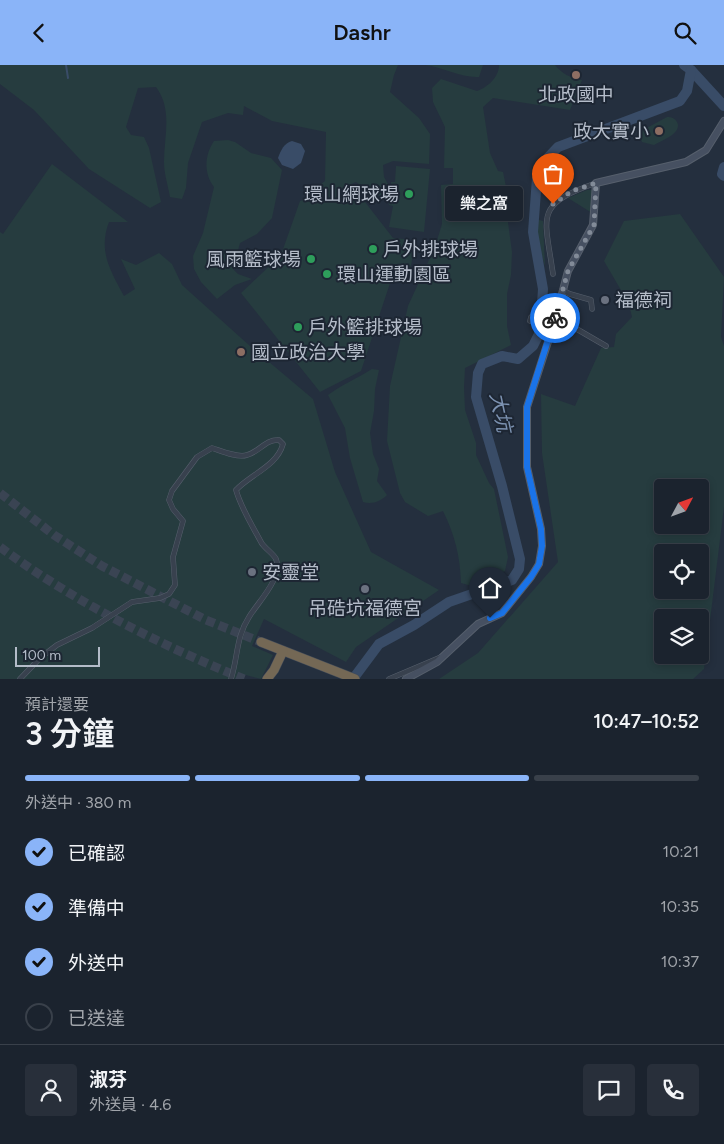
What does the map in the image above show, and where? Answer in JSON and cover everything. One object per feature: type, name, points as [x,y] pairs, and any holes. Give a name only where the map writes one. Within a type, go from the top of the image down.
[{"type":"highway","points":[[261,642],[355,679]]},
{"type":"highway","points":[[267,679],[274,670],[283,651]]},
{"type":"street","points":[[552,274],[546,222],[549,210],[553,204],[572,191],[596,183],[686,163],[706,150],[724,121]]},
{"type":"street","points":[[406,679],[446,654],[478,623],[502,613],[539,564],[542,546],[541,529],[527,467],[527,407],[553,317],[572,261],[594,225],[596,183]]},
{"type":"street","points":[[562,290],[592,300],[592,309]]},
{"type":"street","points":[[530,321],[531,317],[537,313],[553,317],[606,346]]},
{"type":"street","points":[[20,679],[40,658],[57,645],[92,628],[132,602],[160,598],[169,594],[175,585],[173,557],[183,521],[173,509],[170,500],[172,491],[197,457],[212,448],[238,455],[247,455],[273,439],[279,439],[282,444],[281,451],[268,466],[242,483],[236,490],[240,503],[262,543],[276,559],[276,574],[271,586],[242,629],[236,666],[231,679]]},
{"type":"street","points":[[389,679],[446,654]]},
{"type":"green space","points":[[0,65],[398,65],[390,92],[419,118],[430,134],[429,164],[393,161],[383,165],[384,177],[388,184],[383,195],[375,196],[356,182],[351,184],[393,238],[404,239],[414,251],[406,276],[398,271],[396,265],[361,371],[320,392],[241,293],[281,255],[300,201],[329,191],[316,188],[325,181],[326,132],[272,121],[244,106],[243,115],[228,113],[202,122],[188,163],[186,188],[182,199],[170,197],[164,166],[166,114],[164,105],[156,87],[138,88],[126,127],[131,135],[144,137],[149,148],[161,202],[150,208],[89,169],[34,110],[0,84]]},
{"type":"green space","points":[[425,65],[483,65],[479,77],[472,77]]},
{"type":"green space","points":[[499,65],[555,65],[567,75],[582,80],[570,110],[493,98],[483,107],[490,153],[498,171],[503,172],[507,192],[507,215],[512,252],[511,275],[507,294],[507,326],[511,345],[465,368],[465,410],[476,443],[476,455],[489,483],[494,489],[508,557],[505,571],[472,586],[461,583],[456,546],[443,511],[428,516],[405,502],[400,493],[387,441],[390,386],[408,306],[435,247],[442,224],[441,185],[453,184],[453,168],[444,168],[445,127],[433,102],[432,88],[441,79],[477,91],[492,81],[497,74]]},
{"type":"green space","points":[[667,117],[673,118],[677,122],[677,130],[674,133],[654,145],[642,142],[640,137],[643,130]]},
{"type":"green space","points":[[228,140],[235,142],[251,153],[271,158],[282,170],[272,218],[257,234],[240,243],[233,269],[238,274],[252,279],[235,285],[217,299],[201,282],[194,269],[193,256],[203,233],[214,187],[208,176],[207,158],[214,141]]},
{"type":"green space","points":[[52,164],[128,222],[109,222],[105,242],[105,251],[110,269],[124,296],[135,289],[121,259],[136,265],[159,253],[172,264],[182,285],[313,399],[335,472],[371,552],[439,590],[356,647],[346,662],[264,619],[252,646],[273,655],[261,679],[242,674],[240,679],[0,679],[0,232],[3,234]]},
{"type":"green space","name":"環山網球場","points":[[396,166],[430,169],[424,232],[389,227],[393,206],[389,205],[391,182],[395,182]]},
{"type":"green space","points":[[587,190],[592,190],[592,213],[568,198]]},
{"type":"green space","points":[[680,214],[724,277],[721,337],[724,346],[724,507],[709,628],[709,609],[654,609],[654,664],[705,664],[704,669],[693,679],[439,679],[478,653],[558,562],[542,453],[541,394],[575,406],[601,348],[614,347],[616,334],[632,317],[629,304],[604,261],[624,221]]},
{"type":"green space","points":[[536,219],[543,221],[545,266],[537,240]]},
{"type":"green space","points":[[372,369],[379,370],[370,433],[373,454],[379,469],[377,481],[387,495],[379,501],[370,503],[363,502],[350,458],[345,428],[328,395]]},
{"type":"water","points":[[292,141],[301,144],[305,151],[301,163],[293,169],[282,165],[278,158],[285,145]]},
{"type":"waterway","points":[[66,65],[68,78]]},
{"type":"waterway","points":[[684,65],[691,70],[724,106]]},
{"type":"waterway","name":"大坑","points":[[353,679],[379,644],[414,625],[449,602],[512,580],[519,569],[520,559],[502,486],[476,397],[478,373],[482,364],[502,356],[518,359],[533,346],[540,332],[543,289],[533,232],[537,178],[541,165],[558,147],[680,101],[687,91],[691,70]]},
{"type":"waterway","points":[[724,167],[722,174],[724,176]]},
{"type":"tunnel","points":[[0,493],[54,535],[102,566],[206,620],[261,642]]},
{"type":"tunnel","points":[[0,547],[58,586],[118,621],[212,666],[244,679]]},
{"type":"way so far","points":[[553,204],[572,191],[596,183],[594,225],[572,261],[555,318]]},
{"type":"place","name":"北政國中","points":[[576,75]]},
{"type":"place","name":"政大實小","points":[[659,131]]},
{"type":"place","name":"環山網球場","points":[[409,194]]},
{"type":"place","name":"樂之窩","points":[[553,204]]},
{"type":"place","name":"戶外排球場","points":[[373,249]]},
{"type":"place","name":"風雨籃球場","points":[[311,259]]},
{"type":"place","name":"環山運動園區","points":[[327,274]]},
{"type":"place","name":"福德祠","points":[[605,300]]},
{"type":"place","name":"戶外籃排球場","points":[[298,327]]},
{"type":"place","name":"國立政治大學","points":[[241,352]]},
{"type":"place","name":"安靈堂","points":[[252,572]]},
{"type":"place","name":"吊硞坑福德宮","points":[[365,589]]},
{"type":"route","points":[[490,618],[502,613],[539,564],[542,546],[541,529],[527,467],[527,407],[555,318]]}]
